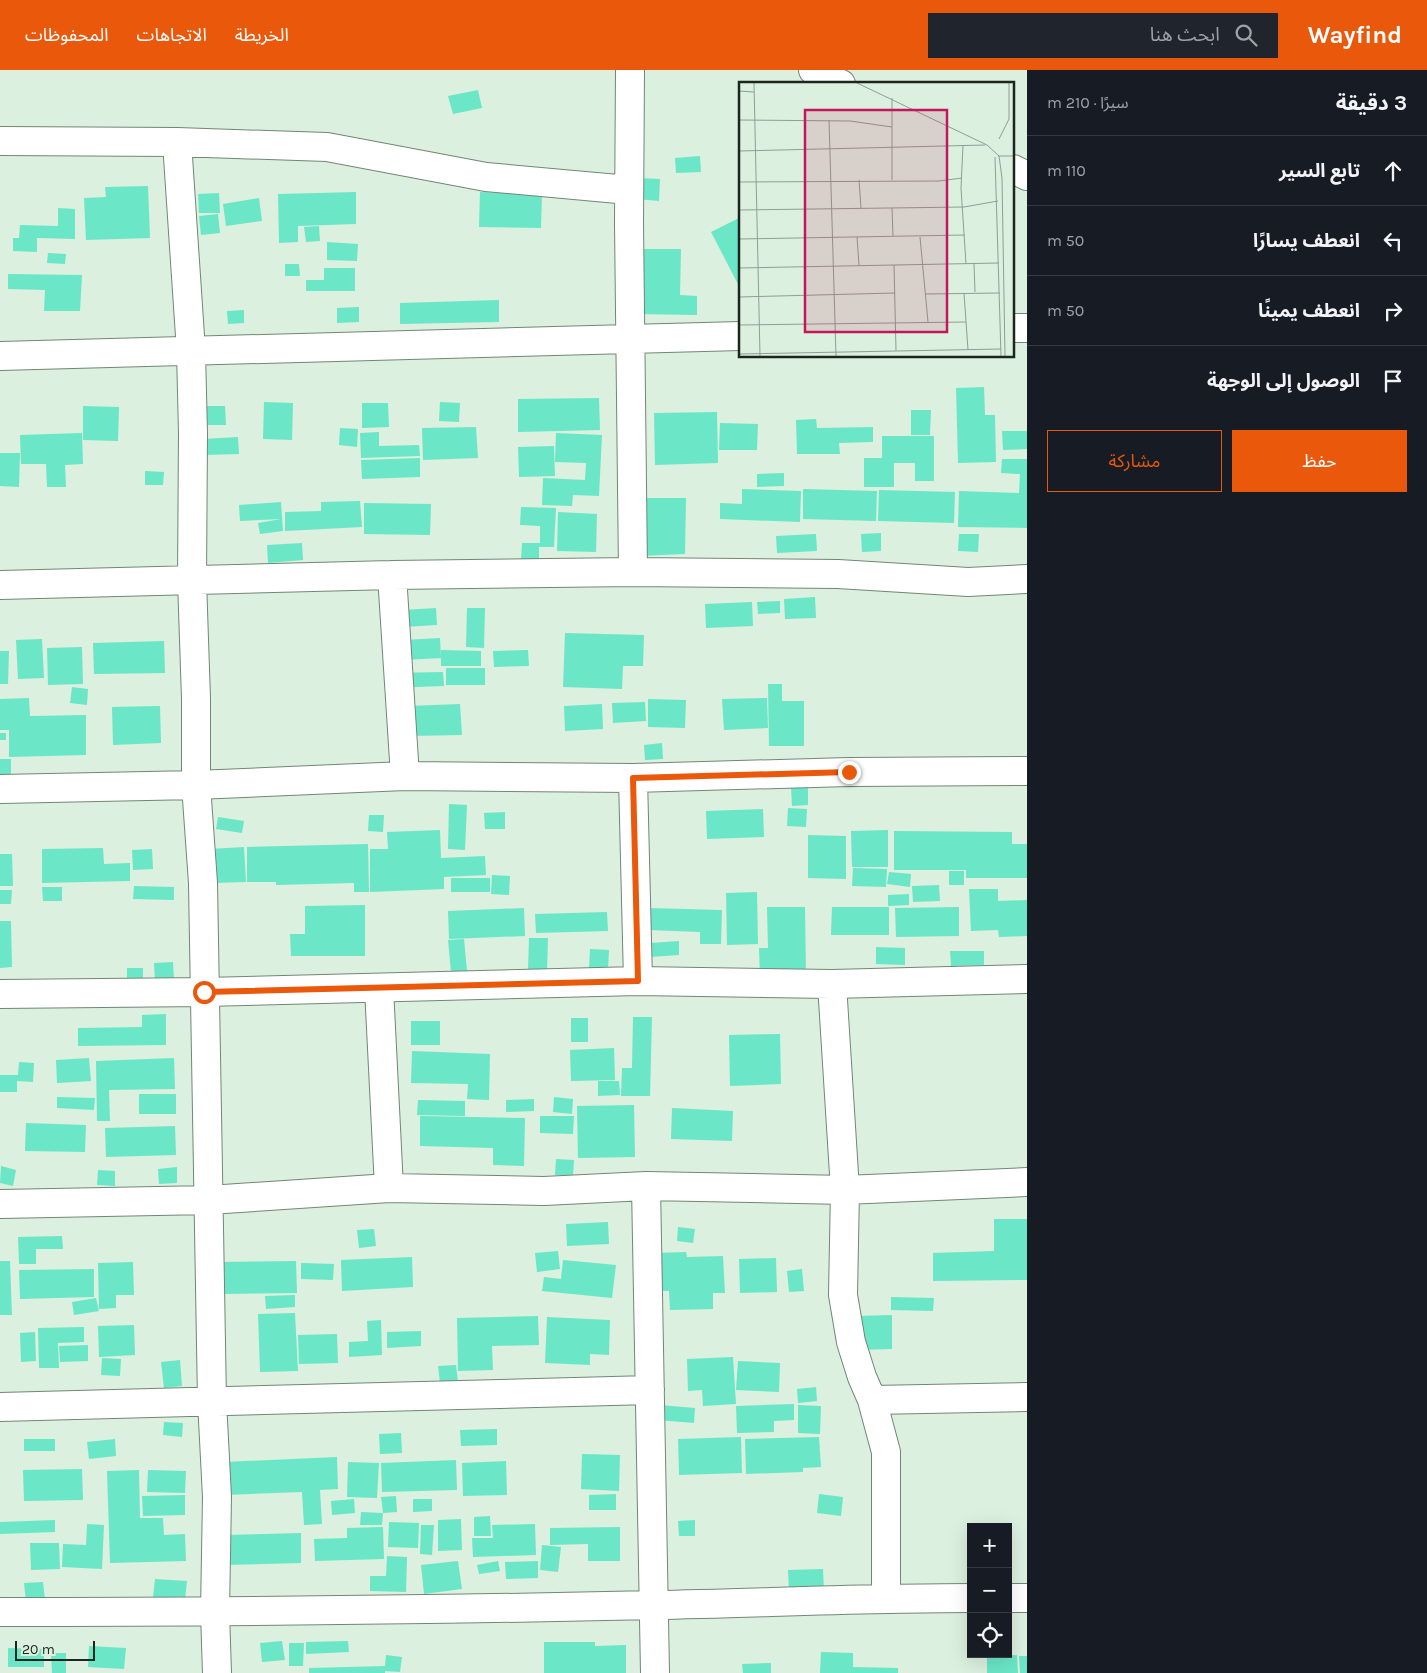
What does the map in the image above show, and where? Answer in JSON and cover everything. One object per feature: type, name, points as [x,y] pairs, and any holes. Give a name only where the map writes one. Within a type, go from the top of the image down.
[{"type":"street","points":[[630,70],[629,190],[633,572]]},
{"type":"street","points":[[813,70],[837,82]]},
{"type":"street","points":[[0,141],[177,142],[328,146],[486,177],[629,190]]},
{"type":"street","points":[[177,142],[191,351],[194,434],[192,580],[196,699],[196,785],[203,883],[212,1401],[217,1497],[215,1612],[217,1673]]},
{"type":"street","points":[[1014,170],[1027,176]]},
{"type":"street","points":[[1014,328],[1027,328]]},
{"type":"street","points":[[0,356],[739,336]]},
{"type":"street","points":[[0,585],[392,575],[633,572],[838,574],[968,582],[1027,579]]},
{"type":"street","points":[[392,575],[406,776]]},
{"type":"street","points":[[0,790],[196,785],[406,776],[633,778],[849,772],[1027,771]]},
{"type":"street","points":[[633,778],[638,981]]},
{"type":"street","points":[[0,994],[204,992],[638,981],[832,984],[1027,979]]},
{"type":"street","points":[[832,984],[845,1190],[843,1295],[851,1342],[862,1377],[872,1400],[886,1452],[886,1598]]},
{"type":"street","points":[[378,988],[389,1188]]},
{"type":"street","points":[[0,1204],[209,1200],[389,1188],[544,1191],[646,1186],[845,1190],[1027,1182]]},
{"type":"street","points":[[646,1186],[655,1673]]},
{"type":"street","points":[[0,1407],[650,1390]]},
{"type":"street","points":[[872,1400],[1027,1396]]},
{"type":"street","points":[[0,1612],[215,1612],[654,1606],[886,1598],[967,1598]]},
{"type":"street","points":[[1012,1598],[1027,1598]]},
{"type":"building","points":[[478,90],[482,108],[453,114],[448,96]]},
{"type":"building","points":[[700,156],[701,172],[676,173],[675,158]]},
{"type":"building","points":[[637,178],[660,179],[659,201],[636,199]]},
{"type":"building","points":[[148,186],[150,238],[86,240],[84,198],[106,197],[105,187]]},
{"type":"building","points":[[356,192],[356,224],[298,226],[298,242],[279,243],[278,194]]},
{"type":"building","points":[[480,192],[542,194],[541,228],[479,227]]},
{"type":"building","points":[[219,193],[220,213],[199,213],[198,194]]},
{"type":"building","points":[[259,198],[262,221],[226,226],[223,204]]},
{"type":"building","points":[[58,208],[75,209],[75,239],[37,238],[37,252],[13,251],[13,238],[19,238],[20,225],[58,226]]},
{"type":"building","points":[[218,214],[220,233],[201,235],[199,216]]},
{"type":"building","points":[[739,218],[739,286],[711,232]]},
{"type":"building","points":[[319,226],[320,241],[306,242],[304,227]]},
{"type":"building","points":[[327,242],[358,244],[357,261],[327,260]]},
{"type":"building","points":[[638,249],[681,249],[680,295],[697,296],[697,315],[637,314]]},
{"type":"building","points":[[48,253],[66,254],[65,264],[47,263]]},
{"type":"building","points":[[285,264],[299,264],[300,276],[285,276]]},
{"type":"building","points":[[324,268],[355,268],[355,291],[306,291],[306,280],[324,280]]},
{"type":"building","points":[[8,274],[82,275],[80,311],[44,311],[45,290],[8,289]]},
{"type":"building","points":[[499,300],[499,322],[400,324],[400,303]]},
{"type":"building","points":[[359,307],[359,322],[337,323],[337,308]]},
{"type":"building","points":[[244,310],[244,323],[228,324],[227,311]]},
{"type":"building","points":[[984,387],[985,415],[995,415],[996,462],[958,463],[956,388]]},
{"type":"building","points":[[599,398],[600,430],[518,432],[518,399]]},
{"type":"building","points":[[264,402],[293,403],[292,440],[263,439]]},
{"type":"building","points":[[440,402],[460,403],[459,422],[439,421]]},
{"type":"building","points":[[362,403],[388,403],[389,427],[362,428]]},
{"type":"building","points":[[83,406],[119,407],[118,441],[83,440]]},
{"type":"building","points":[[204,406],[225,406],[226,425],[204,425]]},
{"type":"building","points":[[911,410],[931,410],[930,435],[911,435]]},
{"type":"building","points":[[717,412],[718,463],[655,465],[654,413]]},
{"type":"building","points":[[816,419],[817,428],[873,427],[873,442],[839,443],[840,454],[797,454],[796,420]]},
{"type":"building","points":[[720,423],[758,424],[757,450],[719,450]]},
{"type":"building","points":[[476,427],[478,458],[423,460],[422,428]]},
{"type":"building","points":[[340,428],[358,429],[357,447],[339,445]]},
{"type":"building","points":[[1002,431],[1027,431],[1027,449],[1003,450]]},
{"type":"building","points":[[379,432],[379,446],[419,445],[420,456],[361,458],[360,433]]},
{"type":"building","points":[[82,433],[83,464],[65,465],[66,487],[47,487],[46,464],[21,464],[20,435]]},
{"type":"building","points":[[556,433],[602,435],[599,496],[573,495],[572,506],[542,505],[543,478],[585,480],[586,463],[555,462]]},
{"type":"building","points":[[882,436],[934,436],[934,481],[915,481],[915,463],[894,463],[894,487],[864,487],[864,458],[882,458]]},
{"type":"building","points":[[238,437],[239,454],[204,455],[203,439]]},
{"type":"building","points":[[554,446],[555,476],[519,477],[518,447]]},
{"type":"building","points":[[0,453],[20,453],[19,487],[0,486]]},
{"type":"building","points":[[420,458],[420,477],[362,479],[361,460]]},
{"type":"building","points":[[1002,459],[1027,459],[1027,528],[958,527],[959,491],[1019,493],[1020,474],[1001,473]]},
{"type":"building","points":[[145,471],[164,472],[163,485],[145,485]]},
{"type":"building","points":[[784,473],[784,486],[757,487],[757,474]]},
{"type":"building","points":[[742,489],[801,491],[800,522],[720,519],[720,503],[742,504]]},
{"type":"building","points":[[803,489],[877,491],[876,521],[803,519]]},
{"type":"building","points":[[879,490],[955,492],[954,523],[878,521]]},
{"type":"building","points":[[642,498],[686,498],[685,554],[641,556]]},
{"type":"building","points":[[360,501],[362,527],[285,531],[285,512],[321,511],[321,502]]},
{"type":"building","points":[[281,502],[283,531],[260,534],[258,523],[281,519],[240,521],[239,505]]},
{"type":"building","points":[[364,503],[431,504],[430,535],[364,534]]},
{"type":"building","points":[[521,507],[556,508],[554,547],[539,547],[539,560],[521,560],[522,543],[540,543],[540,526],[520,525]]},
{"type":"building","points":[[558,512],[597,514],[596,552],[557,551]]},
{"type":"building","points":[[881,533],[881,551],[862,552],[861,534]]},
{"type":"building","points":[[816,534],[817,551],[777,553],[776,536]]},
{"type":"building","points":[[959,534],[979,534],[978,552],[958,551]]},
{"type":"building","points":[[302,543],[303,560],[268,563],[267,545]]},
{"type":"building","points":[[815,597],[816,618],[785,619],[784,599]]},
{"type":"building","points":[[780,601],[780,613],[758,614],[757,602]]},
{"type":"building","points":[[752,602],[753,626],[706,628],[705,604]]},
{"type":"building","points":[[436,608],[437,625],[404,627],[403,610]]},
{"type":"building","points":[[467,608],[485,608],[484,648],[466,647]]},
{"type":"building","points":[[565,633],[644,635],[643,666],[623,666],[622,689],[563,687]]},
{"type":"building","points":[[440,638],[441,658],[405,660],[404,640]]},
{"type":"building","points":[[42,639],[44,678],[18,679],[16,640]]},
{"type":"building","points":[[164,641],[165,673],[94,674],[93,643]]},
{"type":"building","points":[[82,647],[83,684],[48,685],[47,648]]},
{"type":"building","points":[[441,650],[481,651],[481,666],[441,666]]},
{"type":"building","points":[[528,650],[529,666],[494,667],[493,651]]},
{"type":"building","points":[[0,651],[9,651],[8,684],[0,684]]},
{"type":"building","points":[[446,668],[485,668],[485,685],[446,685]]},
{"type":"building","points":[[443,672],[444,686],[389,688],[388,673]]},
{"type":"building","points":[[768,684],[782,684],[782,701],[804,701],[804,746],[769,746]]},
{"type":"building","points":[[72,687],[88,689],[87,705],[70,703]]},
{"type":"building","points":[[29,698],[30,716],[86,715],[86,755],[9,757],[9,730],[0,730],[0,699]]},
{"type":"building","points":[[767,698],[768,728],[724,730],[722,699]]},
{"type":"building","points":[[648,699],[686,700],[685,728],[648,727]]},
{"type":"building","points":[[645,702],[646,721],[613,723],[612,703]]},
{"type":"building","points":[[460,704],[462,735],[409,736],[408,706]]},
{"type":"building","points":[[602,704],[603,729],[565,731],[564,706]]},
{"type":"building","points":[[160,706],[161,743],[113,745],[112,707]]},
{"type":"building","points":[[0,733],[6,733],[6,740],[0,740]]},
{"type":"building","points":[[662,743],[663,759],[645,760],[644,745]]},
{"type":"building","points":[[0,759],[11,759],[11,777],[0,777]]},
{"type":"building","points":[[791,787],[808,787],[808,805],[792,806]]},
{"type":"building","points":[[449,804],[467,805],[465,850],[448,849]]},
{"type":"building","points":[[788,808],[807,809],[806,827],[787,826]]},
{"type":"building","points":[[763,809],[764,837],[707,839],[706,811]]},
{"type":"building","points":[[505,812],[505,829],[485,829],[484,813]]},
{"type":"building","points":[[369,815],[384,815],[383,832],[368,831]]},
{"type":"building","points":[[218,817],[244,821],[242,833],[216,829]]},
{"type":"building","points":[[440,830],[441,858],[485,856],[486,875],[444,877],[444,889],[370,892],[370,849],[388,849],[387,832]]},
{"type":"building","points":[[888,830],[888,867],[852,867],[851,831]]},
{"type":"building","points":[[894,831],[1012,832],[1012,844],[1027,844],[1027,878],[966,878],[966,870],[894,870]]},
{"type":"building","points":[[808,835],[846,836],[846,879],[808,878]]},
{"type":"building","points":[[368,844],[369,892],[354,892],[354,883],[276,885],[276,882],[247,882],[247,847]]},
{"type":"building","points":[[244,847],[246,882],[212,883],[210,849]]},
{"type":"building","points":[[103,848],[104,864],[130,863],[130,881],[42,883],[42,849]]},
{"type":"building","points":[[152,849],[153,869],[133,870],[132,850]]},
{"type":"building","points":[[0,854],[12,854],[13,886],[0,886]]},
{"type":"building","points":[[853,868],[887,869],[886,887],[852,886]]},
{"type":"building","points":[[949,871],[964,871],[964,885],[949,885]]},
{"type":"building","points":[[889,872],[911,874],[910,887],[887,884]]},
{"type":"building","points":[[492,875],[510,876],[509,895],[491,894]]},
{"type":"building","points":[[451,878],[490,878],[490,892],[451,892]]},
{"type":"building","points":[[939,885],[940,901],[913,902],[912,886]]},
{"type":"building","points":[[134,886],[174,887],[174,900],[133,899]]},
{"type":"building","points":[[42,887],[62,887],[62,901],[43,901]]},
{"type":"building","points":[[969,889],[998,889],[998,901],[1027,900],[1027,936],[999,937],[998,930],[971,931]]},
{"type":"building","points":[[0,890],[12,890],[11,904],[0,904]]},
{"type":"building","points":[[757,892],[758,944],[727,945],[726,893]]},
{"type":"building","points":[[909,894],[909,905],[888,906],[888,895]]},
{"type":"building","points":[[365,905],[365,956],[291,956],[290,934],[305,934],[305,906]]},
{"type":"building","points":[[767,907],[805,907],[806,977],[760,978],[759,948],[768,948]]},
{"type":"building","points":[[832,907],[889,907],[889,935],[831,935]]},
{"type":"building","points":[[959,907],[959,936],[896,937],[895,908]]},
{"type":"building","points":[[524,908],[525,936],[449,939],[448,911]]},
{"type":"building","points":[[648,908],[722,910],[721,944],[700,944],[700,932],[648,930]]},
{"type":"building","points":[[607,912],[608,931],[536,933],[535,914]]},
{"type":"building","points":[[0,921],[11,921],[12,967],[0,968]]},
{"type":"building","points":[[529,938],[548,938],[547,971],[528,970]]},
{"type":"building","points":[[464,939],[467,971],[451,972],[448,940]]},
{"type":"building","points":[[679,941],[679,955],[650,957],[650,943]]},
{"type":"building","points":[[876,947],[905,948],[905,965],[876,964]]},
{"type":"building","points":[[590,949],[609,950],[608,970],[589,969]]},
{"type":"building","points":[[950,951],[984,951],[984,965],[951,966]]},
{"type":"building","points":[[173,962],[174,980],[155,981],[154,963]]},
{"type":"building","points":[[127,968],[143,968],[143,983],[127,982]]},
{"type":"building","points":[[166,1014],[166,1045],[78,1046],[78,1028],[142,1027],[142,1015]]},
{"type":"building","points":[[633,1017],[652,1017],[650,1096],[621,1096],[622,1068],[632,1068]]},
{"type":"building","points":[[571,1018],[588,1018],[588,1042],[571,1042]]},
{"type":"building","points":[[411,1021],[440,1021],[440,1045],[411,1045]]},
{"type":"building","points":[[780,1034],[781,1084],[730,1086],[729,1035]]},
{"type":"building","points":[[614,1048],[615,1080],[571,1081],[570,1050]]},
{"type":"building","points":[[412,1051],[490,1054],[489,1100],[467,1099],[468,1084],[411,1083]]},
{"type":"building","points":[[89,1058],[91,1081],[57,1083],[56,1060]]},
{"type":"building","points":[[174,1058],[175,1089],[109,1090],[110,1121],[97,1121],[96,1061]]},
{"type":"building","points":[[19,1062],[34,1063],[33,1082],[17,1081],[17,1092],[0,1092],[0,1075],[18,1075]]},
{"type":"building","points":[[598,1081],[619,1081],[620,1095],[598,1096]]},
{"type":"building","points":[[139,1094],[176,1094],[176,1114],[139,1114]]},
{"type":"building","points":[[57,1097],[95,1098],[94,1110],[57,1108]]},
{"type":"building","points":[[554,1097],[573,1099],[572,1114],[553,1112]]},
{"type":"building","points":[[534,1099],[534,1111],[506,1112],[506,1100]]},
{"type":"building","points":[[418,1100],[465,1101],[465,1116],[417,1115]]},
{"type":"building","points":[[634,1105],[635,1157],[578,1158],[577,1106]]},
{"type":"building","points":[[672,1108],[733,1111],[732,1141],[671,1139]]},
{"type":"building","points":[[420,1116],[525,1118],[524,1166],[493,1165],[493,1148],[420,1146]]},
{"type":"building","points":[[540,1116],[574,1116],[573,1134],[540,1133]]},
{"type":"building","points":[[26,1123],[86,1125],[85,1152],[25,1151]]},
{"type":"building","points":[[175,1126],[176,1155],[106,1157],[105,1128]]},
{"type":"building","points":[[556,1159],[574,1160],[573,1176],[555,1175]]},
{"type":"building","points":[[1,1166],[16,1170],[13,1186],[0,1183]]},
{"type":"building","points":[[177,1167],[177,1183],[159,1184],[158,1169]]},
{"type":"building","points":[[98,1170],[115,1171],[115,1186],[97,1185]]},
{"type":"building","points":[[994,1219],[1027,1219],[1027,1280],[933,1281],[933,1253],[994,1251]]},
{"type":"building","points":[[608,1222],[609,1244],[567,1246],[566,1224]]},
{"type":"building","points":[[678,1227],[695,1229],[693,1243],[677,1241]]},
{"type":"building","points":[[374,1229],[376,1246],[359,1248],[357,1230]]},
{"type":"building","points":[[62,1236],[63,1249],[36,1249],[36,1264],[19,1264],[18,1237]]},
{"type":"building","points":[[558,1251],[560,1269],[537,1272],[535,1253]]},
{"type":"building","points":[[686,1252],[687,1257],[723,1256],[725,1293],[713,1293],[713,1309],[670,1310],[669,1291],[655,1291],[654,1253]]},
{"type":"building","points":[[412,1257],[413,1287],[342,1291],[341,1260]]},
{"type":"building","points":[[776,1258],[777,1292],[740,1293],[739,1259]]},
{"type":"building","points":[[563,1260],[616,1265],[612,1298],[542,1291],[544,1277],[561,1279]]},
{"type":"building","points":[[0,1261],[10,1261],[12,1315],[0,1315]]},
{"type":"building","points":[[296,1261],[297,1293],[223,1294],[222,1262]]},
{"type":"building","points":[[133,1262],[134,1295],[116,1295],[116,1308],[99,1309],[98,1263]]},
{"type":"building","points":[[301,1263],[334,1264],[333,1280],[301,1279]]},
{"type":"building","points":[[94,1269],[94,1297],[20,1299],[19,1270]]},
{"type":"building","points":[[802,1269],[804,1291],[789,1292],[787,1271]]},
{"type":"building","points":[[295,1295],[295,1307],[266,1309],[265,1296]]},
{"type":"building","points":[[891,1297],[934,1298],[933,1311],[891,1310]]},
{"type":"building","points":[[96,1298],[99,1311],[74,1315],[72,1302]]},
{"type":"building","points":[[295,1313],[298,1371],[260,1372],[258,1314]]},
{"type":"building","points":[[892,1315],[892,1349],[856,1350],[855,1316]]},
{"type":"building","points":[[538,1316],[539,1345],[492,1346],[493,1370],[458,1371],[457,1318]]},
{"type":"building","points":[[547,1317],[610,1320],[609,1355],[590,1354],[590,1365],[545,1363]]},
{"type":"building","points":[[381,1320],[382,1355],[349,1357],[349,1342],[368,1341],[367,1321]]},
{"type":"building","points":[[134,1325],[135,1355],[99,1357],[98,1326]]},
{"type":"building","points":[[84,1327],[84,1342],[58,1343],[59,1368],[39,1368],[38,1328]]},
{"type":"building","points":[[421,1331],[421,1346],[387,1348],[387,1332]]},
{"type":"building","points":[[35,1332],[36,1361],[21,1362],[20,1333]]},
{"type":"building","points":[[337,1334],[338,1363],[299,1364],[298,1335]]},
{"type":"building","points":[[88,1345],[88,1361],[60,1362],[59,1346]]},
{"type":"building","points":[[733,1357],[736,1404],[703,1406],[702,1390],[688,1391],[687,1359]]},
{"type":"building","points":[[102,1358],[121,1359],[120,1376],[101,1375]]},
{"type":"building","points":[[180,1360],[182,1386],[164,1388],[161,1362]]},
{"type":"building","points":[[738,1361],[780,1363],[779,1392],[736,1390]]},
{"type":"building","points":[[456,1365],[458,1382],[440,1383],[438,1366]]},
{"type":"building","points":[[816,1387],[817,1401],[798,1403],[797,1389]]},
{"type":"building","points":[[794,1404],[794,1420],[774,1421],[774,1432],[737,1433],[736,1406]]},
{"type":"building","points":[[660,1405],[695,1408],[694,1423],[658,1420]]},
{"type":"building","points":[[798,1405],[821,1406],[820,1434],[798,1433]]},
{"type":"building","points":[[164,1422],[183,1423],[182,1437],[163,1435]]},
{"type":"building","points":[[497,1429],[497,1445],[461,1446],[460,1430]]},
{"type":"building","points":[[401,1433],[402,1453],[380,1454],[379,1434]]},
{"type":"building","points":[[741,1437],[742,1473],[679,1475],[678,1439]]},
{"type":"building","points":[[819,1437],[821,1467],[803,1468],[803,1472],[746,1474],[745,1439]]},
{"type":"building","points":[[24,1439],[55,1439],[55,1451],[24,1451]]},
{"type":"building","points":[[115,1439],[116,1456],[89,1459],[87,1442]]},
{"type":"building","points":[[582,1454],[620,1455],[619,1491],[581,1489]]},
{"type":"building","points":[[337,1457],[338,1489],[320,1490],[322,1524],[304,1525],[302,1492],[225,1495],[223,1462]]},
{"type":"building","points":[[456,1460],[457,1490],[382,1492],[381,1463]]},
{"type":"building","points":[[506,1461],[507,1495],[463,1496],[462,1463]]},
{"type":"building","points":[[348,1462],[379,1463],[377,1498],[347,1497]]},
{"type":"building","points":[[82,1469],[83,1500],[24,1501],[23,1470]]},
{"type":"building","points":[[139,1470],[140,1518],[163,1518],[164,1535],[185,1534],[186,1561],[110,1563],[107,1471]]},
{"type":"building","points":[[148,1470],[186,1471],[185,1493],[147,1492]]},
{"type":"building","points":[[616,1494],[616,1510],[589,1510],[589,1495]]},
{"type":"building","points":[[819,1494],[843,1497],[841,1516],[817,1513]]},
{"type":"building","points":[[185,1495],[185,1515],[143,1516],[142,1496]]},
{"type":"building","points":[[396,1496],[397,1512],[383,1513],[381,1497]]},
{"type":"building","points":[[354,1499],[355,1513],[332,1515],[331,1501]]},
{"type":"building","points":[[413,1499],[432,1499],[432,1511],[413,1512]]},
{"type":"building","points":[[361,1512],[383,1513],[382,1525],[360,1525]]},
{"type":"building","points":[[490,1516],[491,1536],[474,1536],[474,1517]]},
{"type":"building","points":[[461,1519],[462,1550],[438,1551],[438,1520]]},
{"type":"building","points":[[55,1520],[55,1532],[0,1534],[0,1522]]},
{"type":"building","points":[[695,1520],[695,1536],[679,1536],[678,1521]]},
{"type":"building","points":[[389,1522],[419,1523],[418,1548],[388,1547]]},
{"type":"building","points":[[87,1524],[104,1525],[102,1569],[62,1567],[63,1544],[86,1545]]},
{"type":"building","points":[[535,1524],[536,1555],[473,1557],[472,1538],[493,1538],[492,1525]]},
{"type":"building","points":[[421,1525],[434,1525],[432,1555],[420,1554]]},
{"type":"building","points":[[383,1527],[384,1559],[315,1561],[314,1539],[347,1538],[347,1528]]},
{"type":"building","points":[[620,1527],[620,1561],[588,1561],[588,1544],[550,1545],[550,1528]]},
{"type":"building","points":[[301,1533],[301,1563],[225,1565],[224,1535]]},
{"type":"building","points":[[30,1543],[59,1543],[60,1569],[31,1570]]},
{"type":"building","points":[[542,1545],[561,1547],[558,1572],[540,1570]]},
{"type":"building","points":[[387,1556],[407,1557],[406,1592],[370,1591],[370,1576],[386,1576]]},
{"type":"building","points":[[458,1561],[462,1589],[424,1594],[421,1565]]},
{"type":"building","points":[[498,1561],[500,1571],[479,1574],[477,1565]]},
{"type":"building","points":[[538,1561],[538,1578],[506,1579],[505,1562]]},
{"type":"building","points":[[823,1569],[824,1592],[789,1592],[788,1570]]},
{"type":"building","points":[[155,1579],[187,1581],[185,1600],[153,1597]]},
{"type":"building","points":[[43,1582],[45,1599],[26,1602],[24,1583]]},
{"type":"building","points":[[282,1641],[285,1660],[262,1662],[260,1643]]},
{"type":"building","points":[[348,1641],[349,1652],[306,1654],[306,1642]]},
{"type":"building","points":[[544,1642],[595,1642],[595,1646],[626,1645],[626,1673],[544,1673]]},
{"type":"building","points":[[289,1643],[304,1643],[303,1666],[289,1666]]},
{"type":"building","points":[[89,1646],[126,1648],[124,1669],[88,1667]]},
{"type":"building","points":[[8,1648],[44,1649],[44,1667],[8,1667]]},
{"type":"building","points":[[821,1652],[853,1653],[853,1667],[898,1668],[898,1673],[820,1673]]},
{"type":"building","points":[[51,1653],[66,1653],[66,1673],[52,1673]]},
{"type":"building","points":[[386,1655],[402,1657],[400,1672],[309,1673],[309,1668],[385,1666]]},
{"type":"building","points":[[1012,1655],[1017,1655],[1018,1673],[987,1673],[987,1658],[1012,1658]]},
{"type":"building","points":[[1019,1656],[1027,1656],[1027,1673],[1020,1673]]},
{"type":"building","points":[[771,1663],[771,1673],[743,1673],[742,1664]]},
{"type":"route","points":[[204,992],[638,981],[633,778],[849,772]]}]
